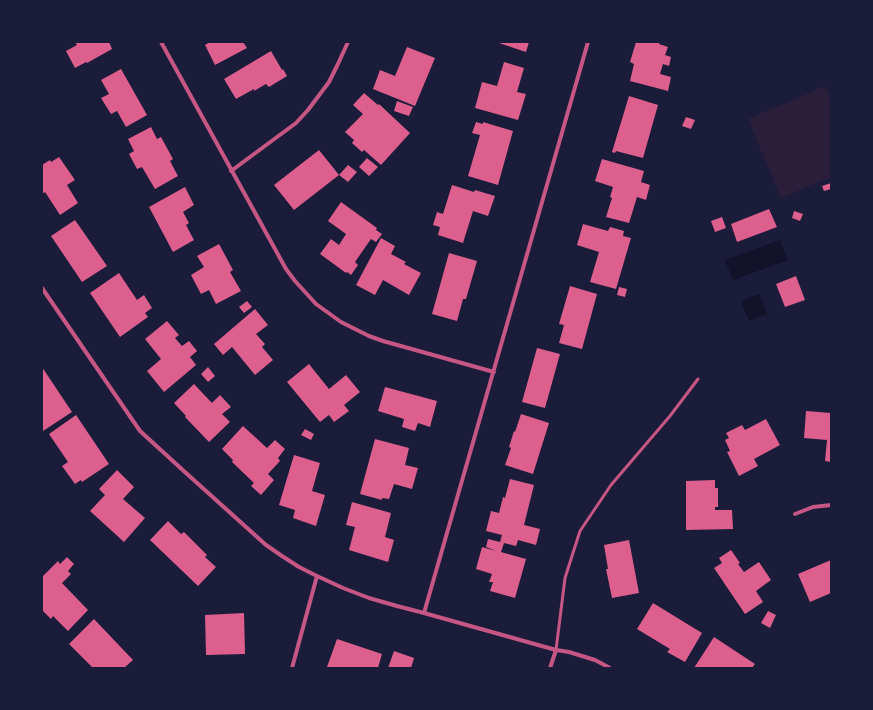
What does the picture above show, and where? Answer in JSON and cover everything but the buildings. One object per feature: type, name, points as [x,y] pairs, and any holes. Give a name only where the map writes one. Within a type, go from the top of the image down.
[{"type":"street","points":[[161,42],[286,269],[316,304],[328,314],[369,336],[494,372]]},
{"type":"street","points":[[231,171],[296,123],[308,110],[329,82],[338,66],[348,42]]},
{"type":"street","points":[[424,613],[588,42]]},
{"type":"street","points":[[42,288],[140,431],[266,545],[317,576],[370,598],[556,650],[569,652],[595,660],[610,668]]},
{"type":"street","points":[[795,514],[813,506],[831,505]]},
{"type":"street","points":[[292,668],[317,576]]},
{"type":"street","points":[[550,668],[556,650]]},
{"type":"lane","points":[[556,650],[565,578],[580,531],[611,485],[670,416],[698,379]]},
{"type":"shaded area","points":[[825,86],[831,100],[831,177],[781,198],[748,119]]},
{"type":"shaded area","points":[[780,240],[788,260],[733,280],[725,260]]},
{"type":"shaded area","points":[[759,294],[767,314],[749,321],[741,301]]}]
